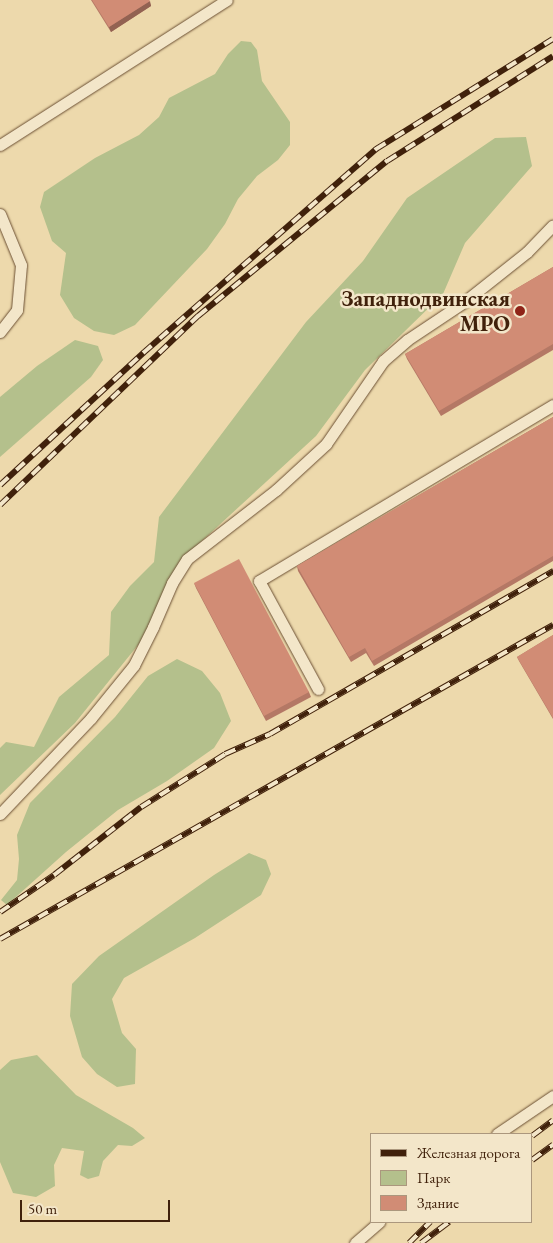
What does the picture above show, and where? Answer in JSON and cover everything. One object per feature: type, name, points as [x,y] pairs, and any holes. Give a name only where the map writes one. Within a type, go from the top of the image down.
[{"type":"lane","points":[[206,14],[209,0]]},
{"type":"lane","points":[[0,145],[227,0]]},
{"type":"lane","points":[[0,214],[22,265],[17,310],[0,332]]},
{"type":"lane","points":[[0,814],[91,718],[134,665],[172,583],[187,559],[276,490],[326,444],[382,361],[407,340],[464,302],[527,252],[553,225]]},
{"type":"lane","points":[[318,689],[259,581],[553,405]]},
{"type":"lane","points":[[498,1133],[553,1096]]},
{"type":"lane","points":[[355,1243],[378,1223]]},
{"type":"green space","points":[[241,41],[251,42],[257,50],[262,81],[290,122],[290,145],[278,160],[257,176],[238,199],[225,224],[207,249],[135,325],[114,335],[94,331],[74,318],[60,295],[66,253],[52,241],[40,207],[44,192],[95,158],[139,135],[159,117],[169,98],[215,74],[228,54]]},
{"type":"green space","points":[[526,137],[532,166],[465,243],[443,294],[365,370],[316,436],[179,562],[155,624],[75,723],[0,795],[0,748],[6,742],[34,747],[59,697],[109,655],[111,612],[130,586],[154,562],[159,517],[306,322],[363,261],[407,198],[495,138]]},
{"type":"green space","points":[[75,340],[98,346],[103,360],[91,377],[0,457],[0,397],[37,366]]},
{"type":"green space","points":[[177,659],[202,671],[220,693],[231,721],[214,748],[167,781],[118,810],[66,852],[7,905],[1,900],[17,880],[19,859],[17,835],[30,803],[115,717],[148,676]]},
{"type":"green space","points":[[249,853],[266,860],[271,874],[261,895],[195,938],[124,978],[112,999],[122,1033],[136,1049],[135,1084],[117,1087],[97,1074],[82,1057],[70,1016],[72,984],[99,956],[214,875]]},
{"type":"green space","points":[[37,1055],[76,1095],[133,1128],[145,1138],[132,1146],[118,1145],[103,1161],[99,1176],[88,1179],[80,1175],[84,1151],[62,1148],[54,1165],[55,1186],[36,1197],[13,1193],[0,1162],[0,1070],[11,1060]]},
{"type":"building","points":[[92,0],[149,0],[150,1],[109,27]]},
{"type":"building","name":"Западнодвинская МРО","points":[[553,267],[553,344],[439,411],[405,354]]},
{"type":"building","points":[[553,417],[553,556],[372,661],[365,648],[349,657],[297,566]]},
{"type":"building","points":[[239,559],[309,692],[264,716],[194,583]]},
{"type":"building","points":[[553,635],[553,718],[517,657]]},
{"type":"railway","points":[[0,485],[143,353],[376,149],[553,39]]},
{"type":"railway","points":[[0,505],[198,316],[387,161],[553,56]]},
{"type":"railway","points":[[0,912],[54,875],[141,807],[225,754],[270,734],[553,571]]},
{"type":"railway","points":[[0,939],[553,625]]},
{"type":"railway","points":[[533,1135],[553,1120]]},
{"type":"railway","points":[[533,1159],[553,1145]]},
{"type":"railway","points":[[409,1243],[429,1223]]},
{"type":"railway","points":[[421,1243],[448,1223]]},
{"type":"place","name":"Западнодвинская МРО","points":[[520,311]]}]
